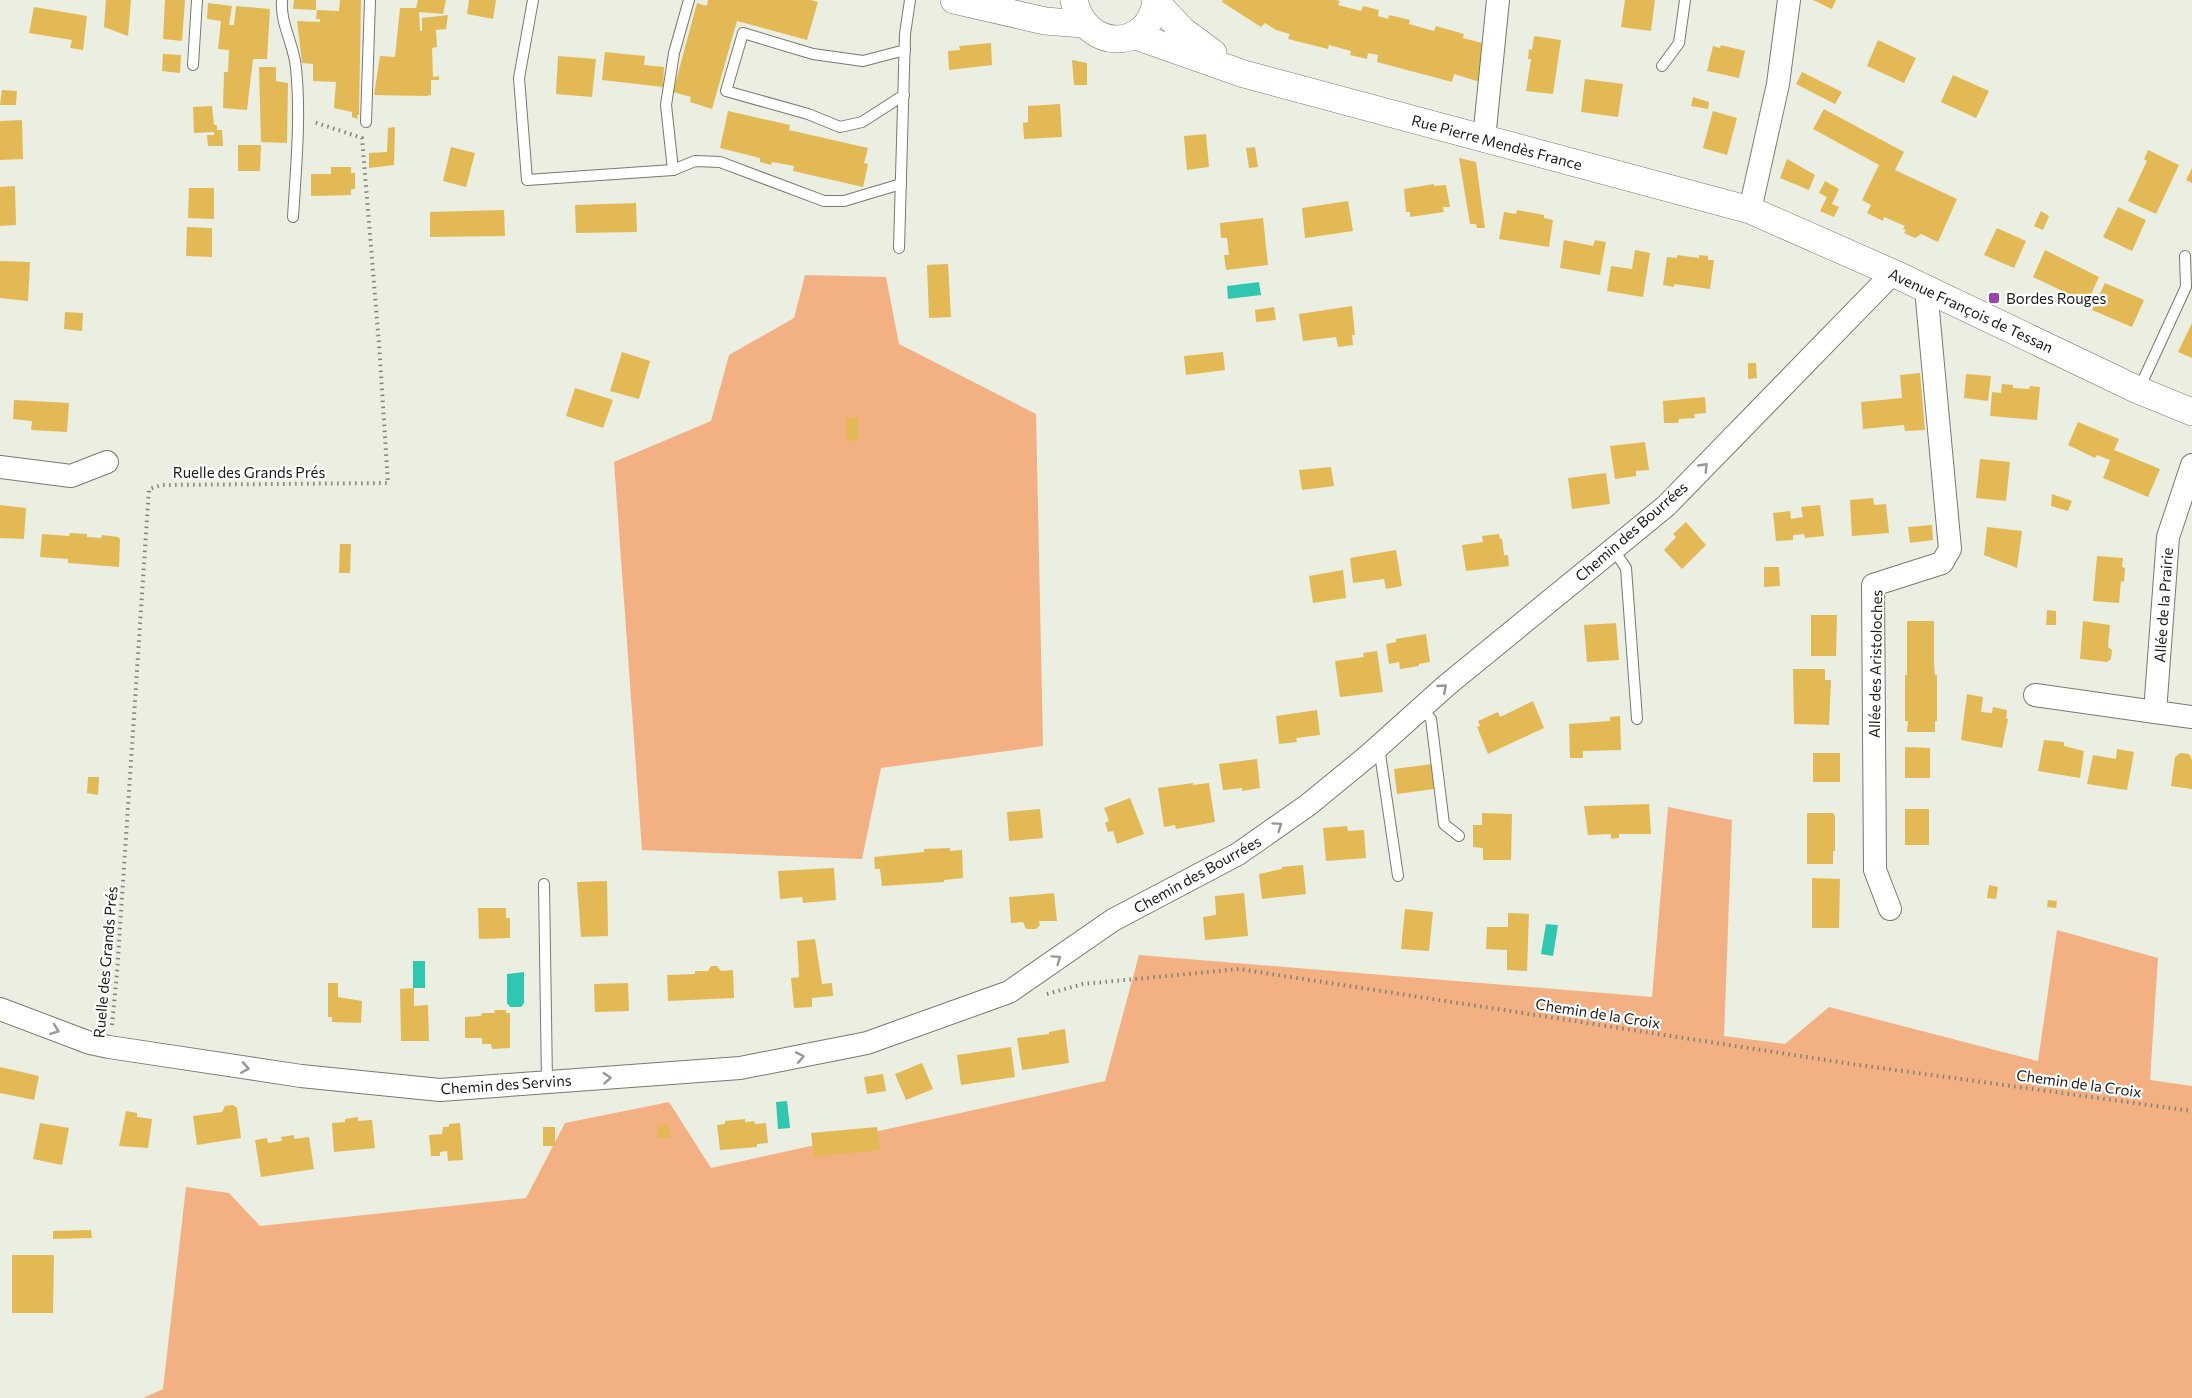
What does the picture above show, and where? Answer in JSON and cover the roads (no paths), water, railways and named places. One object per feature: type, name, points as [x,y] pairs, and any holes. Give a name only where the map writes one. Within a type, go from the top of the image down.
[{"type":"street","points":[[954,0],[1045,21],[1078,12],[1093,33],[1106,38],[1119,39],[1132,35],[1149,22],[1156,1]]},
{"type":"street","points":[[990,8],[1018,0]]},
{"type":"street","points":[[1484,139],[1498,0]]},
{"type":"street","points":[[1750,210],[1778,84],[1789,0]]},
{"type":"street","name":"Rue Pierre Mendès France","points":[[1156,1],[1182,30],[1244,74]]},
{"type":"street","name":"Rue Pierre Mendès France","points":[[1132,35],[1172,47],[1244,74],[1750,210]]},
{"type":"street","name":"Avenue François de Tessan","points":[[1750,210],[1893,273],[2138,390],[2192,412]]},
{"type":"street","name":"Chemin des Bourrées","points":[[1009,992],[1113,920],[1238,854],[1308,805],[1421,708],[1665,506],[1893,273]]},
{"type":"street","name":"Allée des Aristoloches","points":[[1890,909],[1875,870],[1873,585],[1942,563],[1950,549],[1926,289]]},
{"type":"street","points":[[0,467],[71,476],[107,462]]},
{"type":"street","name":"Allée de la Prairie","points":[[2154,712],[2168,537],[2192,465]]},
{"type":"street","points":[[2035,695],[2192,717]]},
{"type":"street","name":"Chemin des Servins","points":[[0,1010],[90,1043],[109,1047],[301,1076],[440,1090],[740,1068],[867,1044],[1009,992]]},
{"type":"lane","points":[[193,65],[197,0]]},
{"type":"lane","points":[[282,0],[281,12],[296,65],[299,117],[293,217]]},
{"type":"lane","points":[[366,122],[370,0]]},
{"type":"lane","points":[[533,0],[519,78],[527,180],[673,170],[695,161],[720,162],[824,201],[844,201],[901,184]]},
{"type":"lane","points":[[673,170],[666,105],[674,53],[689,0]]},
{"type":"lane","points":[[899,248],[905,50],[910,0]]},
{"type":"lane","points":[[1662,66],[1679,43],[1685,0]]},
{"type":"lane","points":[[904,95],[862,122],[840,127],[808,114],[726,91],[742,33],[813,54],[863,61],[905,50]]},
{"type":"lane","points":[[2138,390],[2186,287],[2185,256]]},
{"type":"lane","points":[[1613,549],[1626,568],[1637,719]]},
{"type":"lane","points":[[1421,708],[1431,719],[1444,824],[1459,836]]},
{"type":"lane","points":[[1378,746],[1398,876]]},
{"type":"lane","points":[[544,884],[547,1082]]},
{"type":"water","points":[[1259,282],[1261,295],[1228,299],[1227,286]]},
{"type":"water","points":[[1546,924],[1558,925],[1553,956],[1541,954]]},
{"type":"water","points":[[413,961],[425,961],[425,988],[413,988]]},
{"type":"water","points":[[524,972],[524,1003],[521,1007],[510,1007],[507,1003],[507,974]]},
{"type":"water","points":[[787,1101],[790,1128],[778,1129],[776,1102]]},
{"type":"place","name":"Bordes Rouges","points":[[1994,298]]}]
